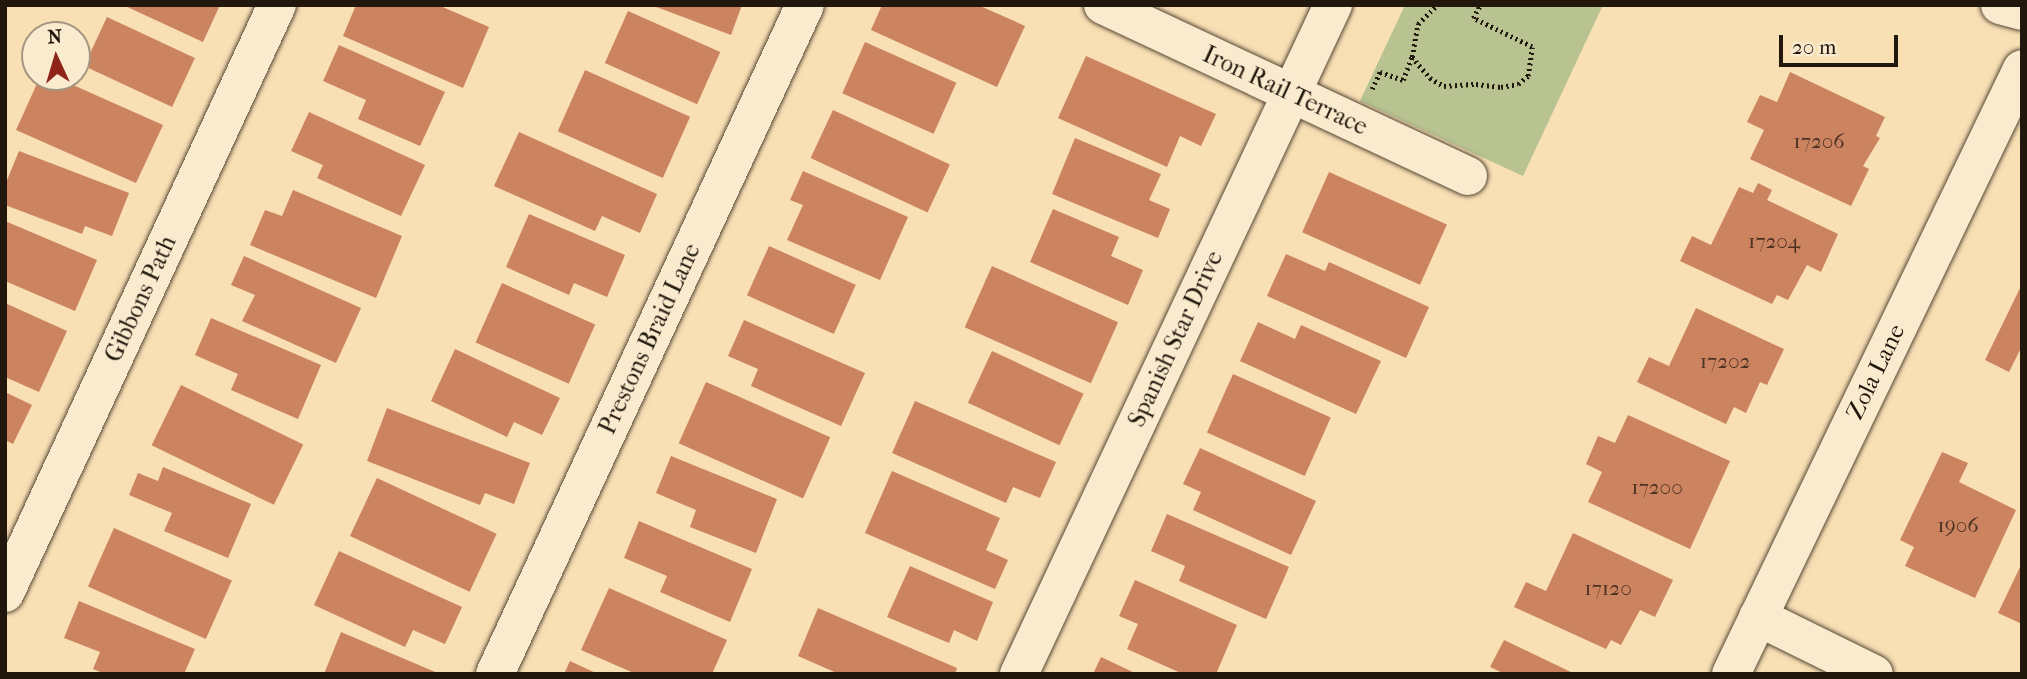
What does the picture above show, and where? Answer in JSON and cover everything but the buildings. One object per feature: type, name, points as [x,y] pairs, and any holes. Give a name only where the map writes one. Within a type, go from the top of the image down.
[{"type":"street","name":"Gibbons Path","points":[[5,593],[277,5]]},
{"type":"street","name":"Prestons Braid Lane","points":[[495,674],[805,5]]},
{"type":"street","name":"Iron Rail Terrace","points":[[1103,5],[1468,176]]},
{"type":"street","name":"Spanish Star Drive","points":[[1019,674],[1333,5]]},
{"type":"street","points":[[2000,5],[2022,11]]},
{"type":"street","name":"Zola Lane","points":[[1731,674],[2022,69]]},
{"type":"street","points":[[1758,617],[1874,674]]},
{"type":"path","points":[[1367,99],[1380,72],[1403,80],[1412,57],[1419,24],[1437,5]]},
{"type":"path","points":[[1412,57],[1430,78],[1444,86],[1476,84],[1501,87],[1518,84],[1528,76],[1532,47],[1473,18],[1479,7],[1474,5]]},
{"type":"green space","points":[[1405,5],[1603,5],[1523,176],[1360,101]]}]
